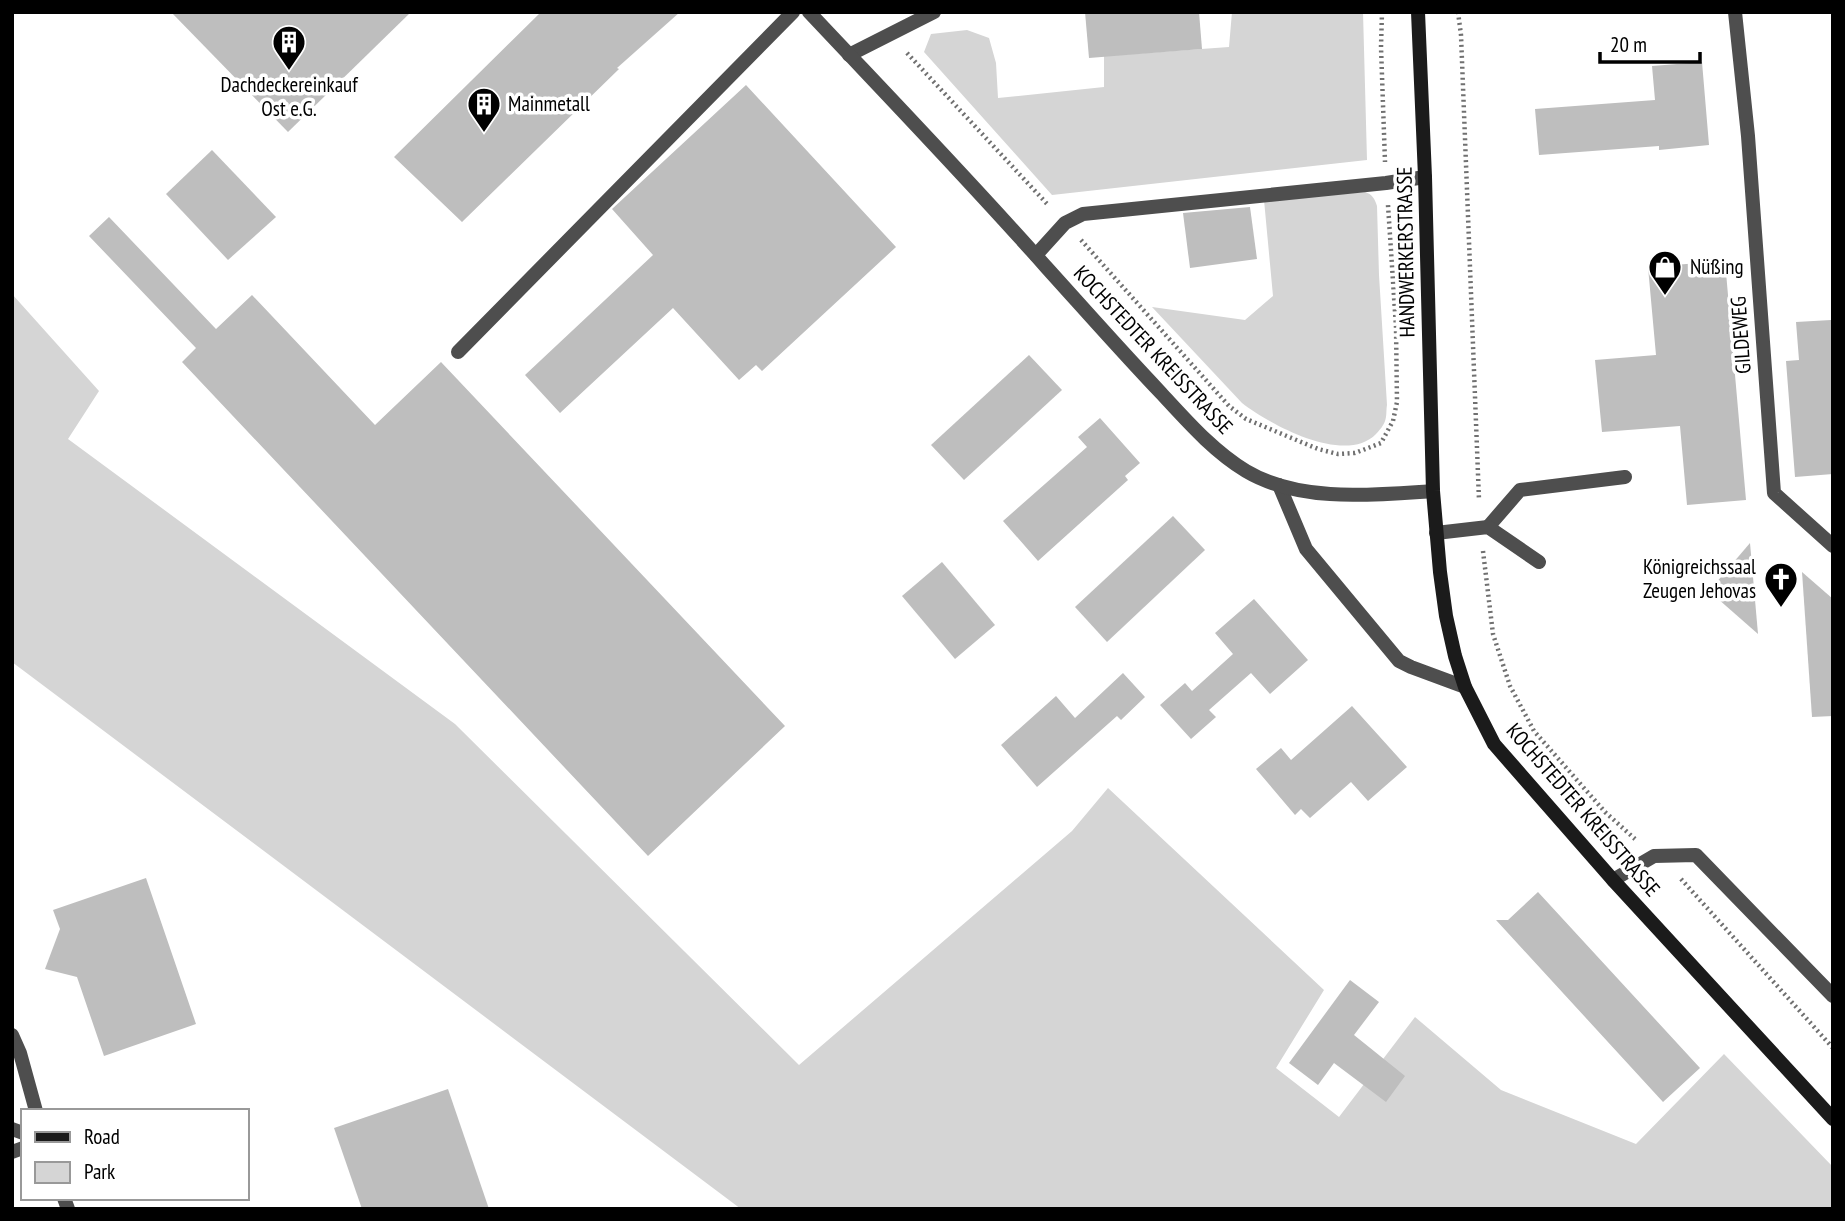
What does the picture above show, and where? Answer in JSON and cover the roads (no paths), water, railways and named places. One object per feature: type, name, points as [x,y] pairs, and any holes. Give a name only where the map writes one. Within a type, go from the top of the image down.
[{"type":"street","points":[[457,352],[793,12]]},
{"type":"street","name":"KOCHSTEDTER KREISSTRASSE","points":[[809,12],[1210,445],[1247,472],[1309,493],[1383,494],[1433,491],[1446,617],[1455,656],[1465,687],[1494,744],[1613,880],[1833,1119]]},
{"type":"street","points":[[849,55],[934,12]]},
{"type":"street","name":"HANDWERKERSTRASSE","points":[[1418,12],[1426,177],[1433,491]]},
{"type":"street","name":"GILDEWEG","points":[[1735,12],[1748,136],[1774,493],[1833,547]]},
{"type":"street","points":[[1036,255],[1065,223],[1083,214],[1426,177]]},
{"type":"street","points":[[1488,527],[1521,490],[1625,477]]},
{"type":"street","points":[[1279,485],[1307,549],[1399,661],[1465,687]]},
{"type":"street","points":[[1436,533],[1488,527],[1539,562]]},
{"type":"street","points":[[1613,880],[1654,856],[1696,855],[1833,996]]},
{"type":"street","points":[[12,1035],[35,1109]]},
{"type":"place","name":"Dachdeckereinkauf Ost e.G.","points":[[289,72]]},
{"type":"place","name":"Mainmetall","points":[[484,134]]},
{"type":"place","name":"Nüßing","points":[[1665,297]]},
{"type":"place","name":"Königreichssaal Zeugen Jehovas","points":[[1781,609]]}]
